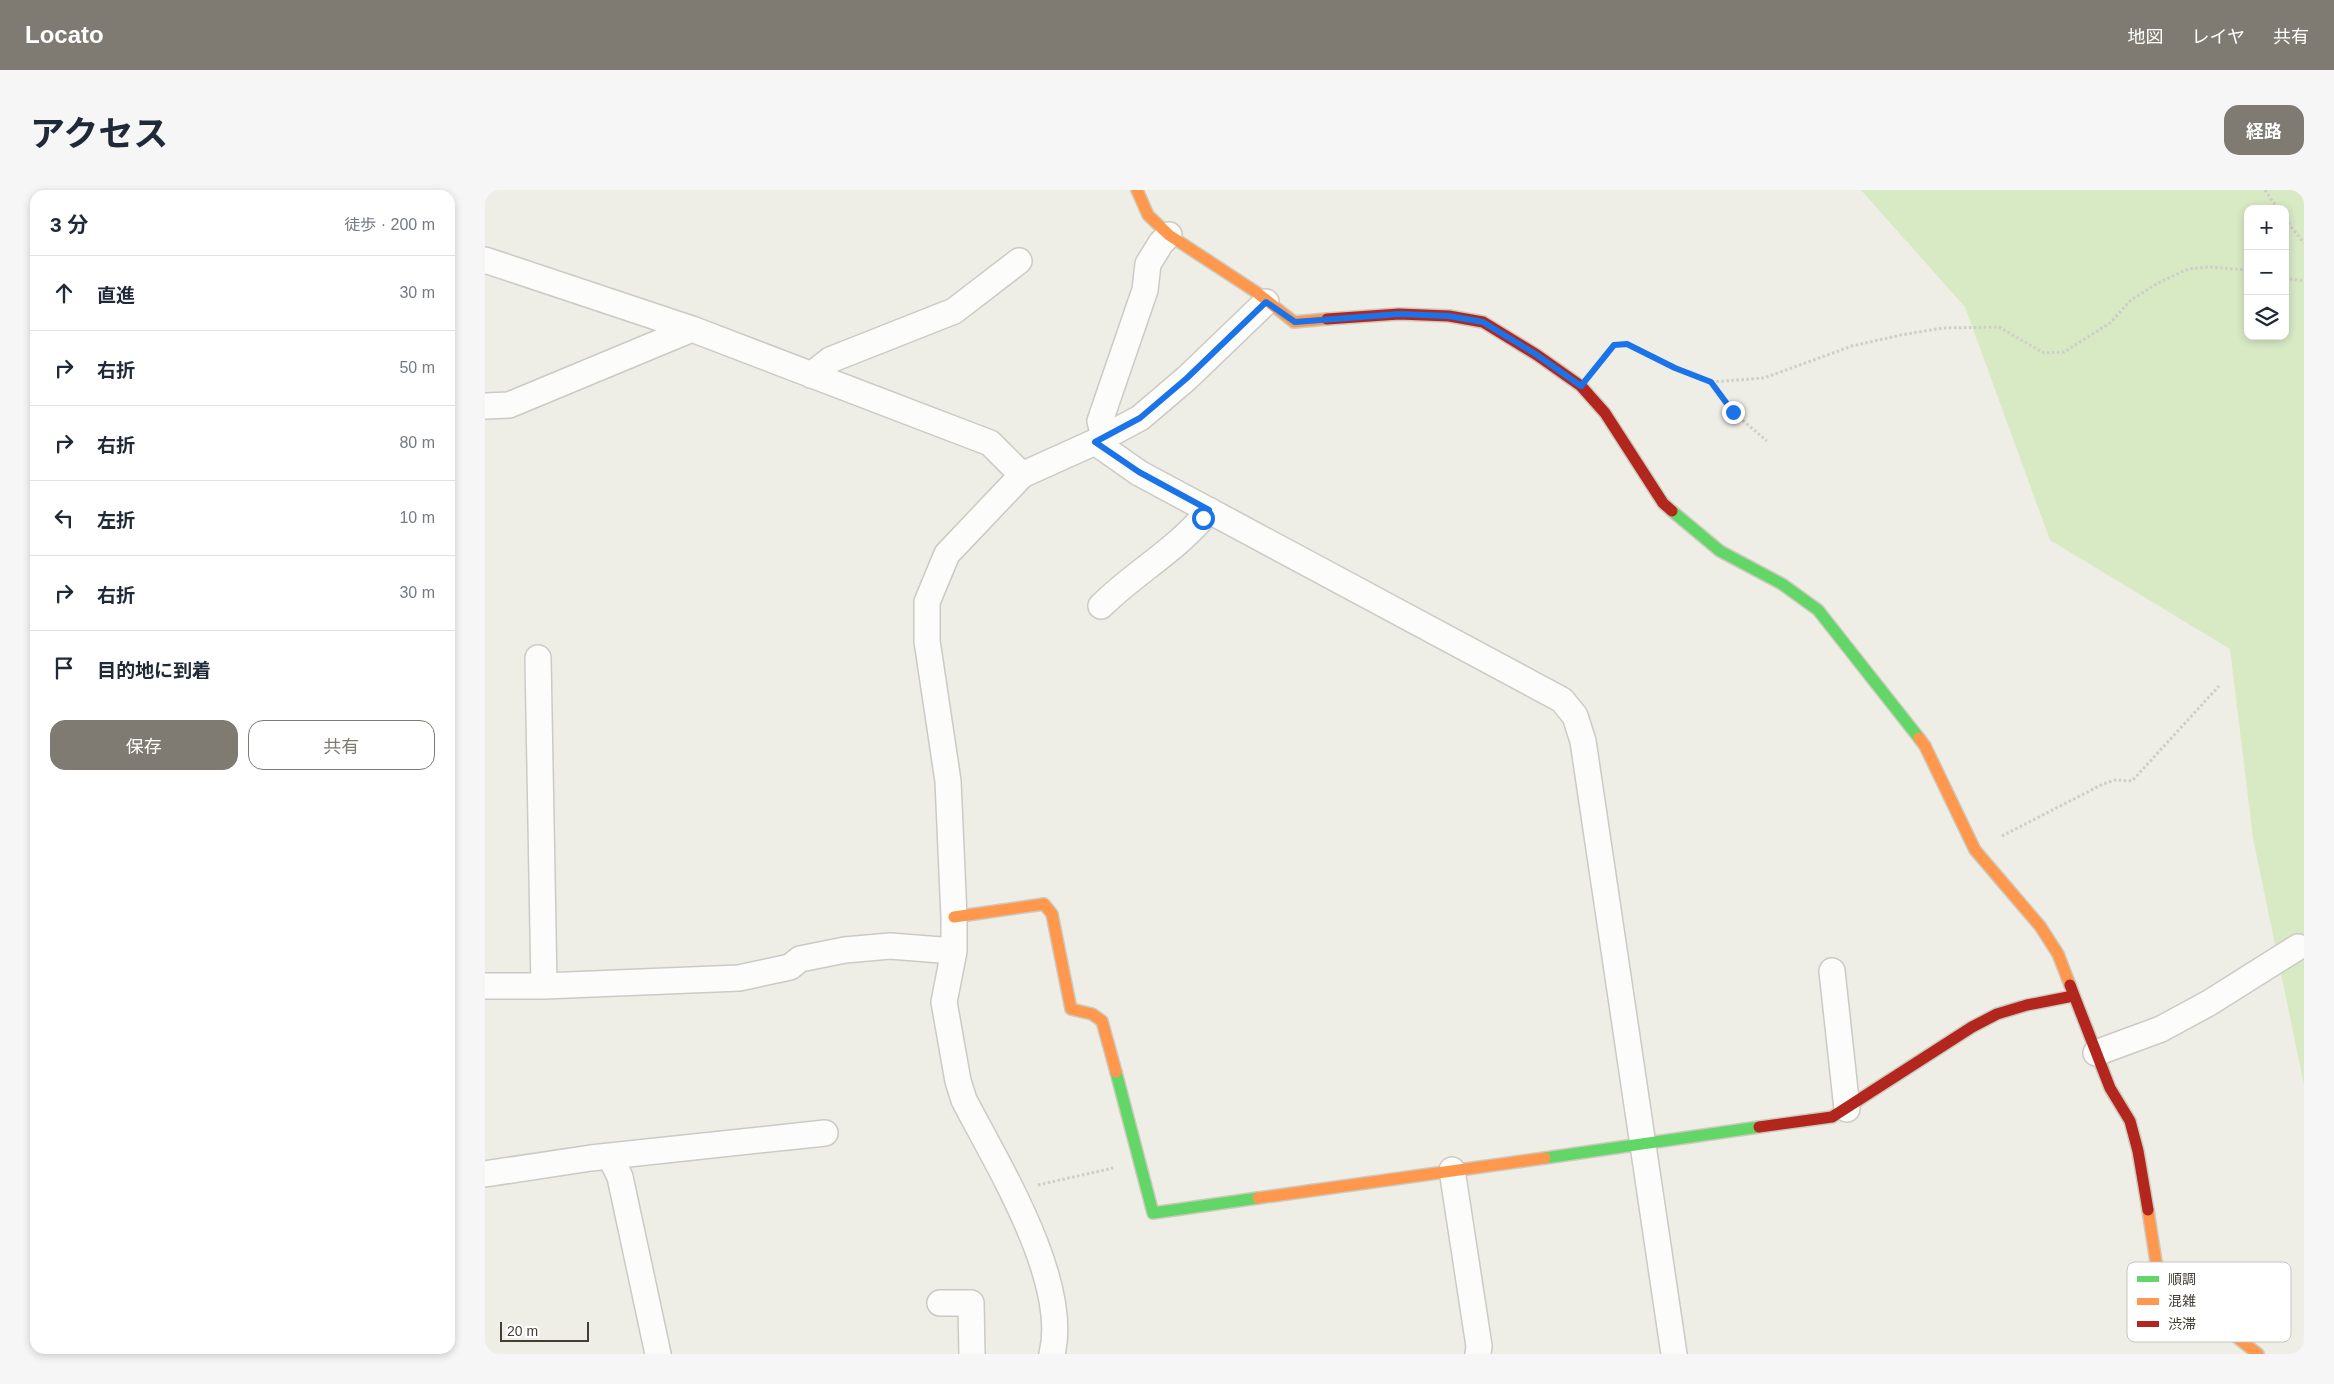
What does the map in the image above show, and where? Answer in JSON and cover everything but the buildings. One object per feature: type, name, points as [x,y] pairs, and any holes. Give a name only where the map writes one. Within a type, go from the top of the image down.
[{"type":"street","points":[[1137,190],[1148,215],[1169,235],[1256,292],[1266,302],[1295,322],[1399,314],[1449,316],[1483,322],[1537,355],[1581,386],[1605,413],[1663,503],[1720,551],[1782,584],[1818,610],[1925,746],[1975,850],[2040,926],[2058,954],[2110,1088],[2130,1121],[2138,1151],[2156,1262]]},
{"type":"street","points":[[1099,440],[1100,421],[1145,290],[1148,264],[1161,243],[1169,235]]},
{"type":"street","points":[[485,260],[691,329],[990,443],[1022,475]]},
{"type":"street","points":[[811,375],[830,360],[954,311],[1019,261]]},
{"type":"street","points":[[1052,1354],[1054,1313],[1047,1280],[1029,1228],[964,1100],[957,1081],[944,1002],[953,951],[948,781],[927,641],[927,602],[947,554],[1022,475],[1099,440],[1140,418],[1187,378],[1266,302]]},
{"type":"street","points":[[485,406],[509,405],[691,329]]},
{"type":"street","points":[[1099,440],[1139,472],[1562,700],[1575,716],[1583,742],[1674,1354]]},
{"type":"street","points":[[1101,606],[1121,586],[1159,560],[1209,510]]},
{"type":"street","points":[[539,658],[544,986]]},
{"type":"street","points":[[953,917],[1044,904],[1053,914],[1071,1009],[1092,1014],[1102,1021],[1153,1213],[1832,1118],[1997,1014],[2027,1004],[2073,996]]},
{"type":"street","points":[[485,986],[544,986],[739,978],[790,967],[800,959],[845,950],[890,946],[953,951]]},
{"type":"street","points":[[2096,1053],[2161,1029],[2209,1003],[2298,947]]},
{"type":"street","points":[[1832,971],[1847,1109]]},
{"type":"street","points":[[485,1174],[610,1156],[825,1133]]},
{"type":"street","points":[[610,1156],[620,1177],[658,1354]]},
{"type":"street","points":[[1452,1170],[1479,1354]]},
{"type":"street","points":[[940,1303],[971,1303],[971,1354]]},
{"type":"street","points":[[2243,1342],[2259,1354]]},
{"type":"path","points":[[2265,190],[2275,205]]},
{"type":"path","points":[[2289,224],[2304,243]]},
{"type":"path","points":[[1581,386],[1614,345],[1627,344],[1675,368],[1711,382],[1764,378],[1852,346],[1943,328],[1999,327],[2044,353],[2064,352],[2110,323],[2131,300],[2158,283],[2188,269],[2209,267],[2244,270]]},
{"type":"path","points":[[2289,279],[2304,282]]},
{"type":"path","points":[[1711,382],[1733,412],[1767,441]]},
{"type":"path","points":[[1975,850],[2103,784],[2115,780],[2132,781],[2219,686]]},
{"type":"path","points":[[1011,1191],[1138,1162]]},
{"type":"green space","points":[[1861,190],[2304,190],[2304,1085],[2253,838],[2230,649],[2050,540],[1965,307]]},
{"type":"traffic: fast","points":[[1672,511],[1720,551],[1782,584],[1818,610],[1919,738]]},
{"type":"traffic: fast","points":[[1116,1072],[1153,1213],[1258,1198]]},
{"type":"traffic: fast","points":[[1545,1158],[1759,1127]]},
{"type":"traffic: slow","points":[[1137,190],[1148,215],[1169,235],[1256,292],[1294,322],[1327,319]]},
{"type":"traffic: slow","points":[[1919,738],[1925,746],[1975,850],[2040,926],[2058,954],[2070,985]]},
{"type":"traffic: slow","points":[[954,917],[1044,904],[1052,914],[1071,1009],[1092,1014],[1102,1021],[1116,1072]]},
{"type":"traffic: slow","points":[[1258,1198],[1545,1158]]},
{"type":"traffic: slow","points":[[2148,1210],[2156,1262]]},
{"type":"traffic: slow","points":[[2243,1342],[2258,1354]]},
{"type":"traffic: jam","points":[[1327,319],[1399,314],[1449,316],[1483,322],[1537,355],[1581,386],[1605,413],[1663,503],[1672,511]]},
{"type":"traffic: jam","points":[[2070,985],[2110,1088],[2130,1121],[2138,1151],[2148,1210]]},
{"type":"traffic: jam","points":[[1759,1127],[1832,1117],[1972,1027],[1997,1014],[2027,1005],[2073,996]]},
{"type":"route","points":[[1203,518],[1209,510],[1139,472],[1095,442],[1140,418],[1187,378],[1266,302],[1295,322],[1399,314],[1449,316],[1483,322],[1537,355],[1581,386],[1614,345],[1627,344],[1675,368],[1711,382],[1733,412]]}]
